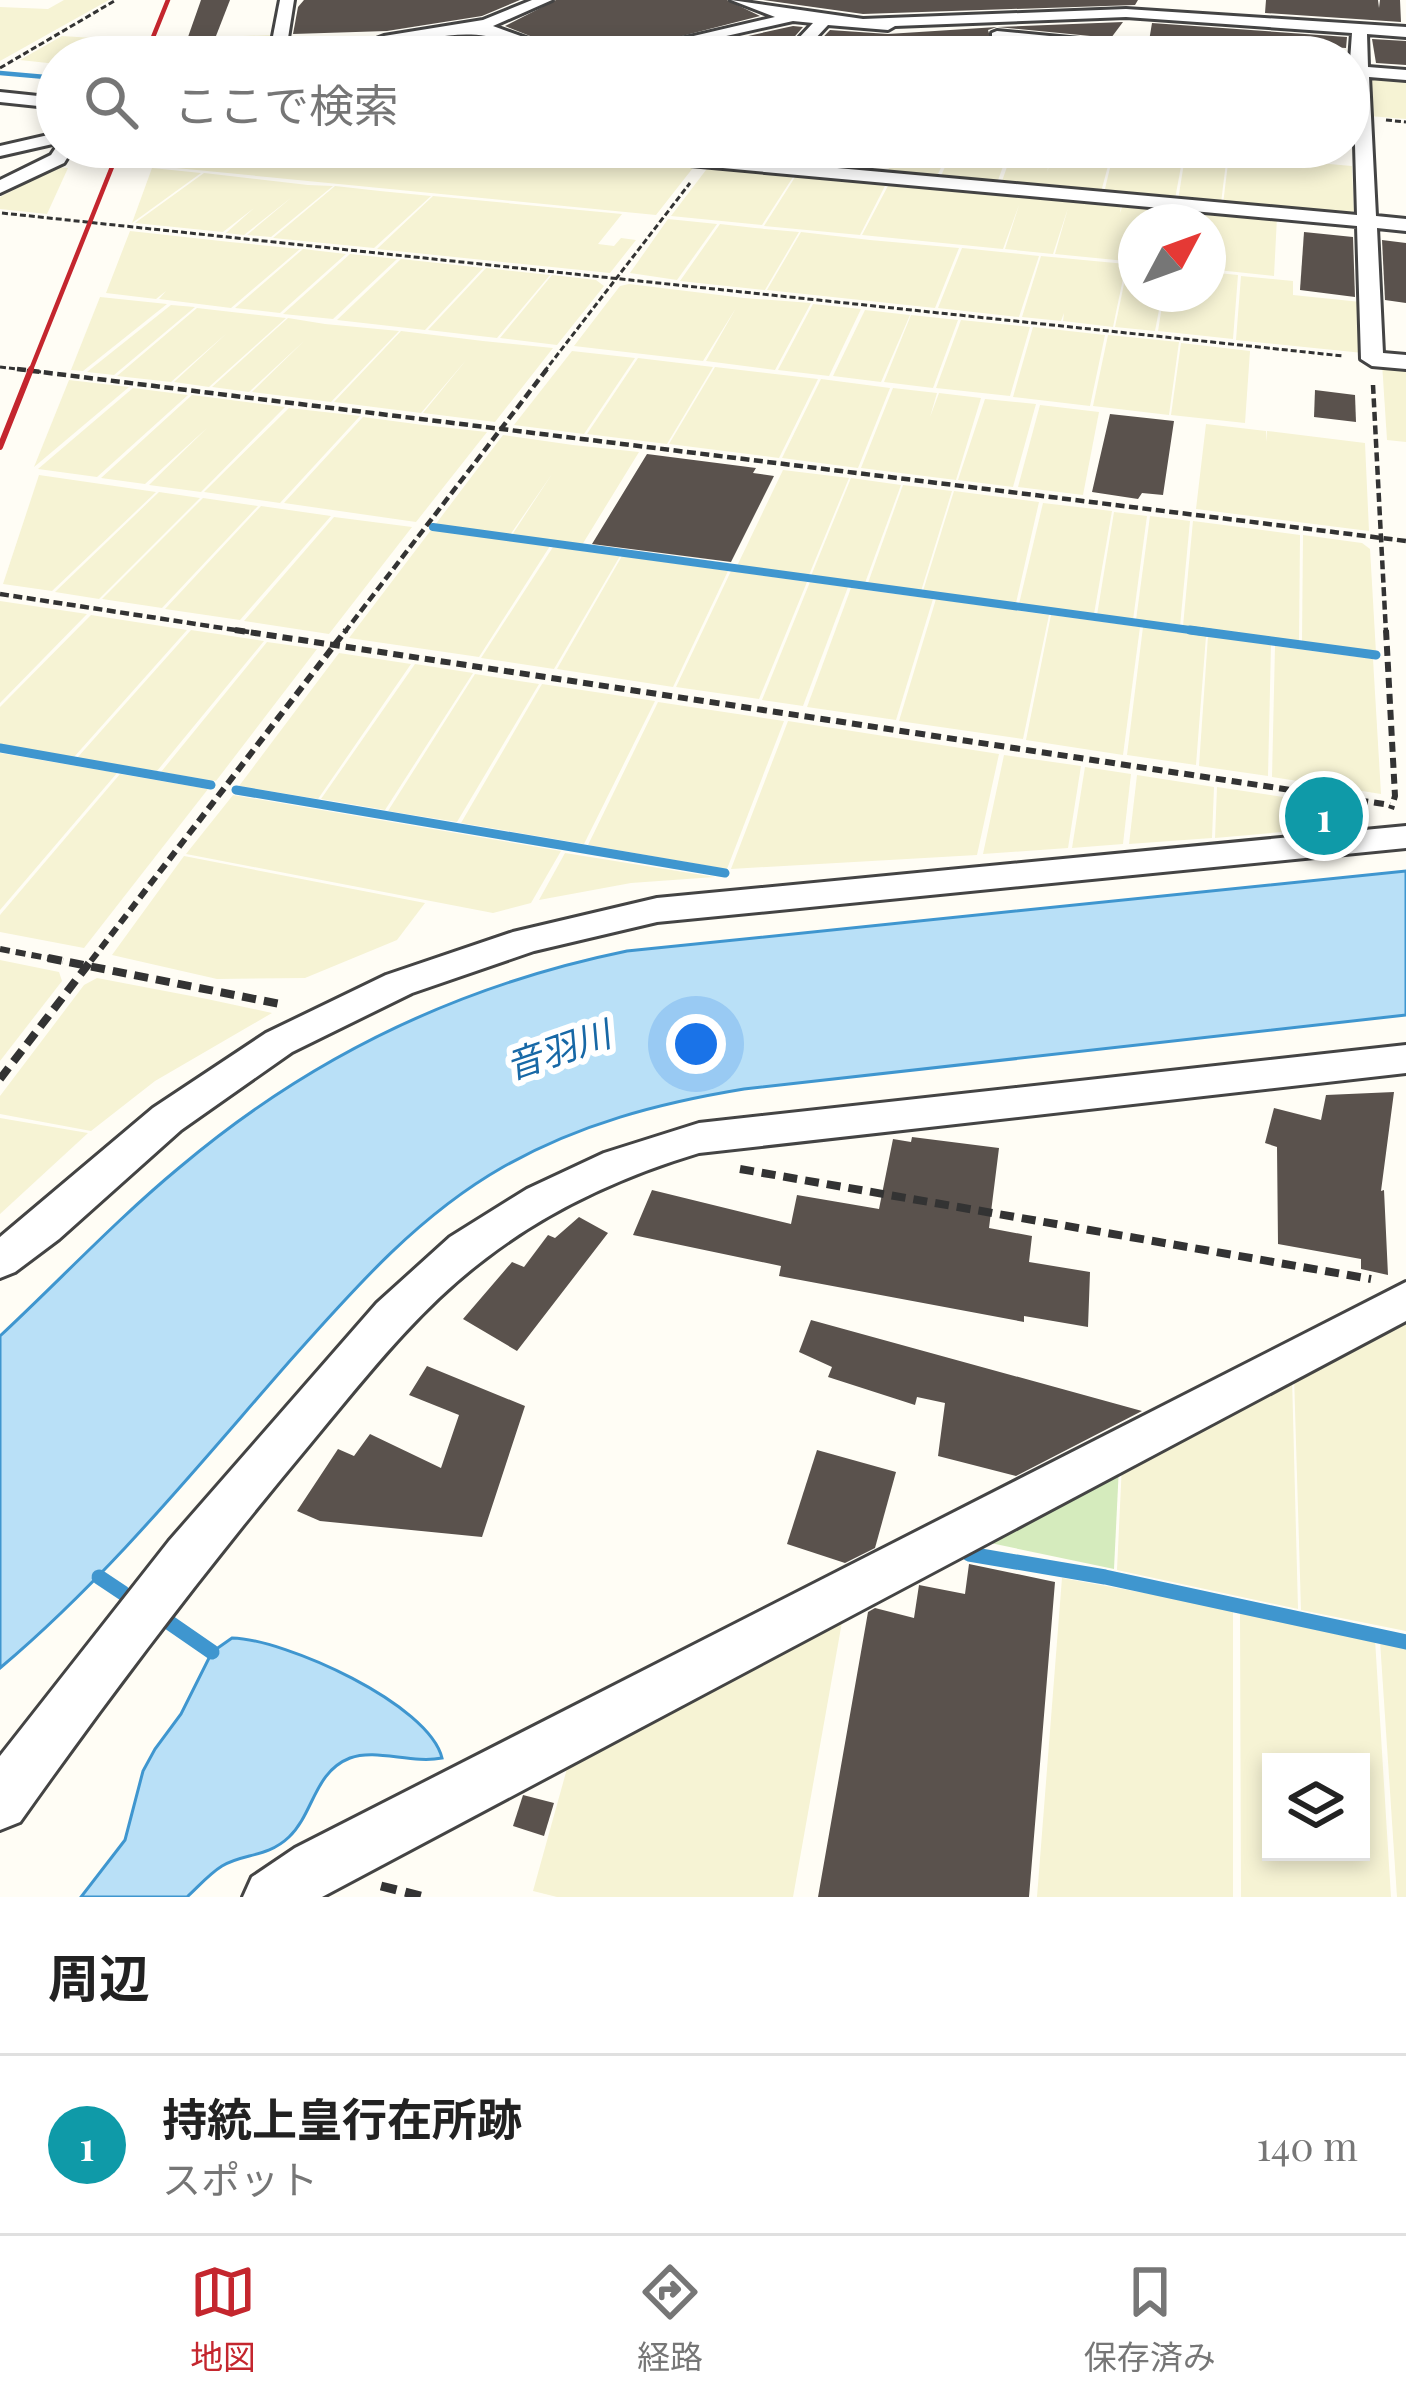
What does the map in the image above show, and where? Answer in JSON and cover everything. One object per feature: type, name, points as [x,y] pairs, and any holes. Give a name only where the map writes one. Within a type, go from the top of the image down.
[{"type":"street","points":[[280,36],[286,0]]},
{"type":"street","points":[[411,36],[477,26],[544,0]]},
{"type":"street","points":[[738,0],[809,18],[998,36]]},
{"type":"street","points":[[1070,0],[1086,14]]},
{"type":"street","points":[[1130,0],[1145,14]]},
{"type":"street","points":[[1227,20],[1231,0]]},
{"type":"street","points":[[865,23],[914,8]]},
{"type":"street","points":[[718,36],[809,18],[914,8],[1145,14],[1406,32]]},
{"type":"street","points":[[800,36],[809,18]]},
{"type":"street","points":[[477,26],[506,36]]},
{"type":"street","points":[[1358,36],[1359,28]]},
{"type":"street","points":[[1370,72],[1406,76]]},
{"type":"street","points":[[0,97],[36,101]]},
{"type":"street","points":[[0,151],[36,143]]},
{"type":"street","points":[[0,187],[39,168]]},
{"type":"street","points":[[847,168],[1406,225]]},
{"type":"street","points":[[1361,168],[1372,359],[1406,362]]},
{"type":"street","points":[[0,1260],[37,1235],[169,1118],[238,1067],[330,1014],[394,984],[487,950],[569,927],[657,910],[1393,828]]},
{"type":"street","points":[[0,1802],[176,1565],[331,1387],[442,1268],[490,1232],[582,1178],[699,1138],[1406,1059]]},
{"type":"street","points":[[272,1897],[314,1868],[1395,1291]]},
{"type":"path","points":[[55,36],[116,0]]},
{"type":"path","points":[[0,68],[36,47]]},
{"type":"path","points":[[0,1079],[702,168]]},
{"type":"path","points":[[0,212],[1372,359],[1393,828],[334,644],[0,594]]},
{"type":"path","points":[[0,367],[1406,541]]},
{"type":"path","points":[[0,949],[330,1014]]},
{"type":"path","points":[[699,1138],[735,1168],[1395,1291]]},
{"type":"shaded area","points":[[64,0],[109,0],[45,36],[36,36],[36,41],[0,61],[0,7],[48,9]]},
{"type":"shaded area","points":[[1370,78],[1406,82],[1406,119],[1370,116]]},
{"type":"shaded area","points":[[55,168],[68,168],[47,214],[0,209],[0,197]]},
{"type":"shaded area","points":[[152,168],[201,173],[132,223]]},
{"type":"shaded area","points":[[176,168],[693,168],[656,215]]},
{"type":"shaded area","points":[[707,168],[795,174],[762,225],[671,216]]},
{"type":"shaded area","points":[[889,168],[941,168],[936,178],[886,174]]},
{"type":"shaded area","points":[[945,168],[1002,168],[997,183],[940,178]]},
{"type":"shaded area","points":[[1007,168],[1048,168],[1047,172],[1048,168],[1107,168],[1101,192],[1001,184]]},
{"type":"shaded area","points":[[1110,168],[1181,168],[1175,199],[1104,193]]},
{"type":"shaded area","points":[[1183,168],[1225,168],[1221,203],[1178,200]]},
{"type":"shaded area","points":[[1227,168],[1352,168],[1354,216],[1223,204]]},
{"type":"shaded area","points":[[204,173],[333,186],[271,237],[247,235],[292,197],[244,235],[226,233],[254,208],[223,232],[135,223]]},
{"type":"shaded area","points":[[797,174],[887,182],[860,235],[764,226]]},
{"type":"shaded area","points":[[890,182],[1121,204],[1118,260],[1055,254],[1068,208],[1053,254],[1005,249],[1019,205],[1003,249],[862,235]]},
{"type":"shaded area","points":[[335,186],[431,196],[374,248],[273,238]]},
{"type":"shaded area","points":[[433,196],[622,214],[598,244],[614,246],[621,238],[636,240],[610,273],[377,249]]},
{"type":"shaded area","points":[[1226,213],[1277,217],[1274,276],[1226,271]]},
{"type":"shaded area","points":[[668,219],[717,224],[677,280],[630,273]]},
{"type":"shaded area","points":[[720,224],[799,232],[765,290],[680,281]]},
{"type":"shaded area","points":[[130,231],[300,249],[231,308],[159,299],[166,291],[156,299],[106,293]]},
{"type":"shaded area","points":[[801,232],[959,248],[935,308],[767,290]]},
{"type":"shaded area","points":[[962,248],[1039,256],[1019,317],[938,308]]},
{"type":"shaded area","points":[[303,249],[346,254],[280,313],[235,308]]},
{"type":"shaded area","points":[[350,254],[397,259],[333,319],[283,314]]},
{"type":"shaded area","points":[[1041,256],[1118,263],[1113,327],[1063,321],[1064,313],[1061,321],[1022,317]]},
{"type":"shaded area","points":[[401,259],[483,268],[425,330],[337,320]]},
{"type":"shaded area","points":[[486,268],[550,275],[497,338],[428,330]]},
{"type":"shaded area","points":[[1226,274],[1238,275],[1233,339],[1158,331],[1161,312],[1226,312]]},
{"type":"shaded area","points":[[552,275],[596,280],[604,286],[557,345],[500,338]]},
{"type":"shaded area","points":[[1241,276],[1293,281],[1293,295],[1361,302],[1363,353],[1236,340]]},
{"type":"shaded area","points":[[620,286],[811,303],[775,370],[706,361],[736,308],[703,361],[574,346]]},
{"type":"shaded area","points":[[100,297],[167,304],[83,371],[71,370]]},
{"type":"shaded area","points":[[813,304],[861,309],[829,376],[778,370]]},
{"type":"shaded area","points":[[171,305],[195,307],[114,375],[87,372]]},
{"type":"shaded area","points":[[197,308],[286,318],[209,387],[174,382],[227,333],[171,382],[117,376]]},
{"type":"shaded area","points":[[865,310],[910,315],[881,382],[833,376]]},
{"type":"shaded area","points":[[1118,312],[1159,312],[1155,331],[1115,327]]},
{"type":"shaded area","points":[[911,315],[958,320],[933,388],[884,382]]},
{"type":"shaded area","points":[[288,318],[399,331],[331,402],[252,392],[304,341],[249,392],[212,387]]},
{"type":"shaded area","points":[[961,320],[1030,327],[1010,396],[936,388]]},
{"type":"shaded area","points":[[1033,327],[1105,335],[1090,406],[1013,397]]},
{"type":"shaded area","points":[[401,331],[553,348],[495,422],[423,413],[467,359],[421,413],[334,402]]},
{"type":"shaded area","points":[[1108,335],[1179,342],[1169,415],[1093,406]]},
{"type":"shaded area","points":[[1181,343],[1250,351],[1245,423],[1171,415]]},
{"type":"shaded area","points":[[572,351],[635,358],[584,434],[514,425]]},
{"type":"shaded area","points":[[638,358],[713,367],[667,444],[587,434]]},
{"type":"shaded area","points":[[1382,363],[1406,366],[1406,442],[1387,440]]},
{"type":"shaded area","points":[[715,367],[818,379],[779,458],[669,444]]},
{"type":"shaded area","points":[[821,379],[890,388],[858,468],[782,458]]},
{"type":"shaded area","points":[[69,380],[129,387],[34,467]]},
{"type":"shaded area","points":[[133,388],[188,395],[97,477],[38,469]]},
{"type":"shaded area","points":[[893,388],[937,393],[930,417],[939,393],[981,398],[956,480],[861,468]]},
{"type":"shaded area","points":[[192,395],[285,407],[201,492],[149,485],[207,428],[145,484],[101,478]]},
{"type":"shaded area","points":[[985,399],[1036,404],[1013,487],[958,480]]},
{"type":"shaded area","points":[[1040,405],[1099,412],[1083,495],[1018,487]]},
{"type":"shaded area","points":[[289,408],[360,416],[280,503],[204,492]]},
{"type":"shaded area","points":[[363,417],[487,432],[416,522],[284,503]]},
{"type":"shaded area","points":[[1206,424],[1266,431],[1266,442],[1267,431],[1365,443],[1369,531],[1196,509]]},
{"type":"shaded area","points":[[503,435],[639,452],[582,545],[512,535],[552,474],[510,535],[435,525]]},
{"type":"shaded area","points":[[783,470],[849,478],[809,575],[737,566]]},
{"type":"shaded area","points":[[39,475],[156,492],[52,591],[3,584]]},
{"type":"shaded area","points":[[851,478],[901,485],[865,583],[811,576]]},
{"type":"shaded area","points":[[903,485],[952,491],[921,591],[868,583]]},
{"type":"shaded area","points":[[954,491],[1039,502],[1016,603],[923,591]]},
{"type":"shaded area","points":[[159,492],[200,498],[99,599],[55,592]]},
{"type":"shaded area","points":[[203,498],[258,506],[162,608],[102,599]]},
{"type":"shaded area","points":[[1043,503],[1112,511],[1094,614],[1019,604]]},
{"type":"shaded area","points":[[261,506],[331,516],[240,620],[165,609]]},
{"type":"shaded area","points":[[1114,512],[1147,516],[1133,620],[1097,615]]},
{"type":"shaded area","points":[[1150,516],[1190,521],[1180,626],[1136,620]]},
{"type":"shaded area","points":[[334,517],[412,527],[329,634],[244,621]]},
{"type":"shaded area","points":[[1193,521],[1300,535],[1299,642],[1183,626]]},
{"type":"shaded area","points":[[431,530],[550,546],[479,657],[349,638]]},
{"type":"shaded area","points":[[1303,535],[1362,543],[1370,549],[1376,653],[1302,642]]},
{"type":"shaded area","points":[[553,547],[620,556],[554,669],[481,658]]},
{"type":"shaded area","points":[[622,556],[728,571],[673,687],[557,669]]},
{"type":"shaded area","points":[[731,571],[807,582],[759,699],[676,687]]},
{"type":"shaded area","points":[[810,582],[848,587],[803,706],[762,700]]},
{"type":"shaded area","points":[[851,588],[933,599],[896,720],[807,707]]},
{"type":"shaded area","points":[[936,599],[1049,615],[1023,739],[899,721]]},
{"type":"shaded area","points":[[0,601],[87,614],[0,703]]},
{"type":"shaded area","points":[[91,615],[187,630],[74,757],[0,744],[0,707]]},
{"type":"shaded area","points":[[1051,615],[1140,627],[1123,755],[1026,740]]},
{"type":"shaded area","points":[[1143,627],[1206,636],[1196,765],[1127,755]]},
{"type":"shaded area","points":[[191,630],[264,641],[157,771],[77,758]]},
{"type":"shaded area","points":[[1208,636],[1271,645],[1268,776],[1199,766]]},
{"type":"shaded area","points":[[267,642],[317,649],[216,781],[161,772]]},
{"type":"shaded area","points":[[1275,646],[1373,659],[1381,794],[1272,777]]},
{"type":"shaded area","points":[[339,653],[411,664],[318,799],[239,786]]},
{"type":"shaded area","points":[[415,664],[473,673],[385,810],[321,799]]},
{"type":"shaded area","points":[[475,674],[539,684],[457,822],[388,811]]},
{"type":"shaded area","points":[[542,684],[655,701],[584,844],[461,823]]},
{"type":"shaded area","points":[[658,702],[784,721],[727,869],[588,845]]},
{"type":"shaded area","points":[[788,721],[999,754],[977,855],[731,869]]},
{"type":"shaded area","points":[[0,753],[117,773],[0,910]]},
{"type":"shaded area","points":[[1004,755],[1081,766],[1068,848],[983,854]]},
{"type":"shaded area","points":[[1085,767],[1131,774],[1123,844],[1072,848]]},
{"type":"shaded area","points":[[120,774],[208,789],[84,948],[0,932],[0,915]]},
{"type":"shaded area","points":[[1137,775],[1214,787],[1212,838],[1129,844]]},
{"type":"shaded area","points":[[1217,787],[1303,800],[1304,830],[1215,838]]},
{"type":"shaded area","points":[[233,795],[561,851],[531,903],[493,913],[186,854]]},
{"type":"shaded area","points":[[565,853],[715,877],[631,883],[539,900]]},
{"type":"shaded area","points":[[184,856],[425,903],[397,940],[305,978],[217,979],[112,955]]},
{"type":"shaded area","points":[[0,960],[59,972],[62,981],[0,1061]]},
{"type":"shaded area","points":[[97,978],[272,1013],[155,1081],[91,1131],[0,1114],[0,1096],[84,985]]},
{"type":"shaded area","points":[[0,1118],[88,1133],[0,1214]]},
{"type":"shaded area","points":[[1406,1317],[1406,1631],[1301,1610],[1294,1375]]},
{"type":"shaded area","points":[[1292,1377],[1298,1609],[1117,1570],[1122,1464]]},
{"type":"shaded area","points":[[1062,1578],[1233,1609],[1233,1897],[1037,1897]]},
{"type":"shaded area","points":[[1240,1610],[1375,1639],[1391,1897],[1241,1897]]},
{"type":"shaded area","points":[[842,1622],[793,1897],[557,1897],[533,1891],[568,1765]]},
{"type":"shaded area","points":[[1380,1641],[1406,1646],[1406,1897],[1397,1897]]},
{"type":"green space","points":[[1305,800],[1357,808],[1366,814],[1365,823],[1306,830]]},
{"type":"green space","points":[[1119,1466],[1114,1569],[976,1540]]},
{"type":"water","name":"音羽川","points":[[1406,871],[1406,1015],[744,1089],[620,1117],[503,1167],[442,1208],[388,1256],[114,1560],[0,1668],[0,1336],[180,1167],[281,1092],[335,1059],[447,1005],[627,951]]},
{"type":"water","points":[[232,1638],[285,1650],[352,1678],[411,1717],[431,1737],[442,1758],[360,1755],[338,1764],[289,1837],[272,1849],[222,1866],[187,1897],[81,1897],[125,1840],[143,1771],[155,1749],[181,1714],[212,1652]]},
{"type":"building","points":[[201,0],[230,0],[216,36],[188,36]]},
{"type":"building","points":[[304,0],[520,0],[482,16],[387,31],[293,34]]},
{"type":"building","points":[[556,0],[727,0],[760,16],[682,36],[530,36],[505,26]]},
{"type":"building","points":[[763,0],[1138,0],[1135,5],[863,14]]},
{"type":"building","points":[[1266,0],[1378,0],[1379,8],[1380,0],[1400,0],[1401,22],[1265,13]]},
{"type":"building","points":[[1123,22],[1112,36],[997,27]]},
{"type":"building","points":[[1152,23],[1333,36],[1150,36]]},
{"type":"building","points":[[793,26],[803,27],[795,36],[748,36]]},
{"type":"building","points":[[997,27],[988,30],[990,36],[824,36],[830,30],[888,34]]},
{"type":"building","points":[[1372,39],[1406,41],[1406,65],[1376,63]]},
{"type":"building","points":[[1304,232],[1353,237],[1355,297],[1300,290]]},
{"type":"building","points":[[1382,240],[1406,243],[1406,303],[1385,300]]},
{"type":"building","points":[[1315,390],[1355,395],[1356,422],[1314,417]]},
{"type":"building","points":[[1110,414],[1174,421],[1163,495],[1142,493],[1138,499],[1092,492]]},
{"type":"building","points":[[647,454],[756,468],[753,473],[774,476],[731,562],[592,544]]},
{"type":"building","points":[[1394,1092],[1381,1191],[1388,1275],[1361,1269],[1361,1259],[1278,1244],[1277,1147],[1265,1143],[1274,1108],[1321,1120],[1326,1095]]},
{"type":"building","points":[[912,1137],[999,1148],[989,1228],[1032,1236],[1029,1262],[1090,1272],[1088,1327],[1024,1316],[1024,1322],[779,1276],[781,1266],[633,1235],[652,1190],[791,1224],[797,1195],[879,1209],[893,1139],[911,1142]]},
{"type":"building","points":[[579,1217],[608,1233],[517,1351],[463,1319],[512,1262],[524,1267],[548,1235],[555,1238]]},
{"type":"building","points":[[811,1320],[1142,1411],[1016,1476],[938,1456],[945,1403],[917,1397],[915,1405],[828,1377],[832,1367],[799,1352]]},
{"type":"building","points":[[427,1366],[525,1406],[482,1537],[320,1521],[297,1511],[338,1449],[354,1456],[370,1434],[441,1468],[459,1415],[409,1395]]},
{"type":"building","points":[[817,1450],[896,1472],[875,1548],[845,1563],[787,1544]]},
{"type":"building","points":[[969,1564],[1055,1582],[1029,1897],[818,1897],[868,1612],[875,1608],[914,1618],[919,1585],[965,1594]]},
{"type":"building","points":[[523,1795],[554,1803],[544,1836],[513,1826]]},
{"type":"waterway","points":[[0,73],[36,76]]},
{"type":"waterway","points":[[433,527],[1212,633]]},
{"type":"waterway","points":[[1190,630],[1376,655]]},
{"type":"waterway","points":[[0,748],[211,785]]},
{"type":"waterway","points":[[236,790],[725,873]]},
{"type":"waterway","points":[[969,1554],[1105,1577],[1406,1642]]},
{"type":"waterway","points":[[99,1577],[123,1593]]},
{"type":"waterway","points":[[170,1623],[212,1652]]},
{"type":"railway","points":[[153,36],[168,0]]},
{"type":"railway","points":[[30,372],[112,168]]},
{"type":"railway","points":[[0,447],[31,369]]},
{"type":"place","name":"持統上皇行在所跡","points":[[1324,816]]}]
